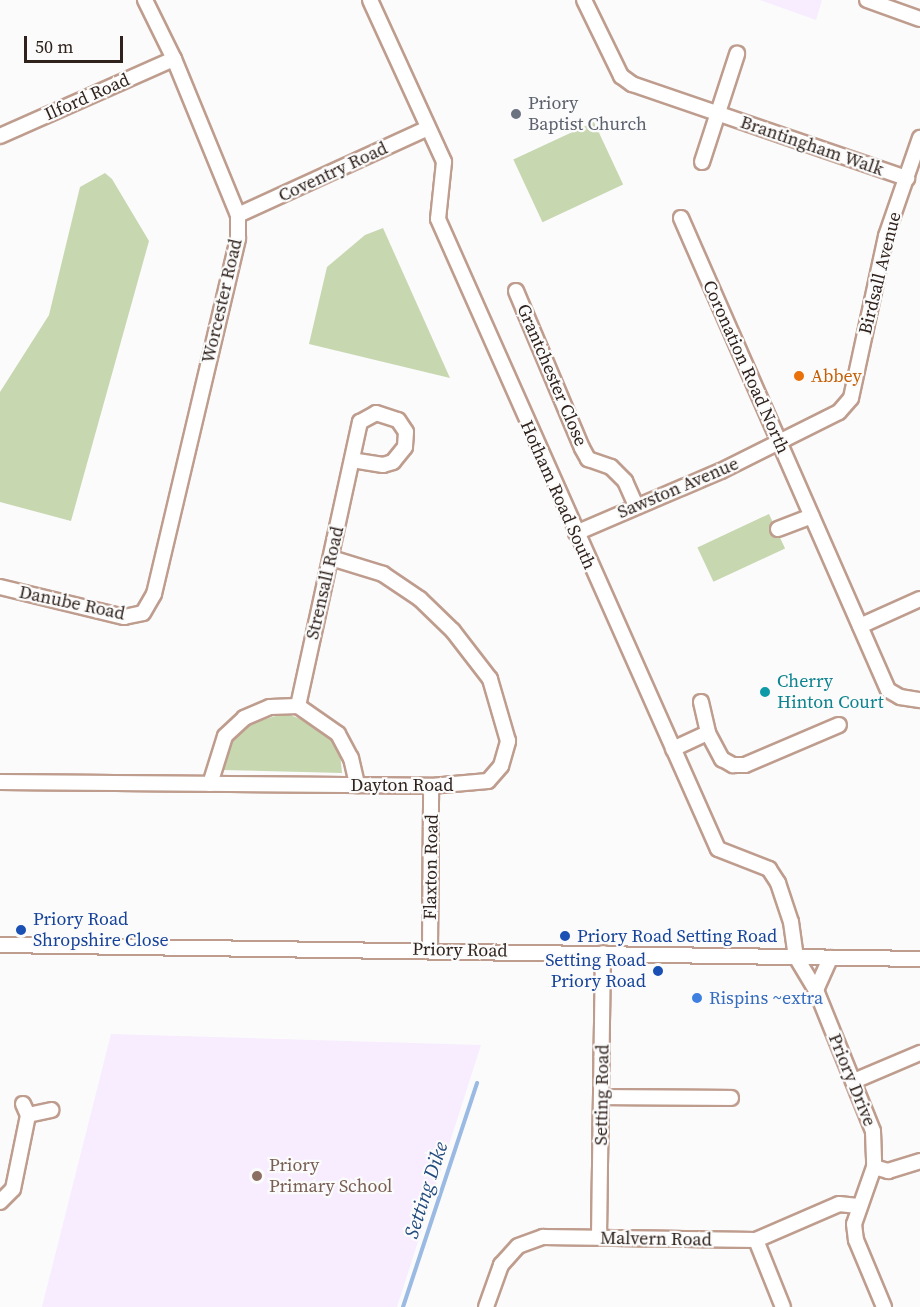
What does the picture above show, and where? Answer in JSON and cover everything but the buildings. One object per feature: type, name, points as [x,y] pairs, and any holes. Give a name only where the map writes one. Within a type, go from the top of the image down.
[{"type":"street","name":"Worcester Road","points":[[143,613],[154,594],[238,238],[238,215],[174,60],[145,0]]},
{"type":"street","name":"Hotham Road South","points":[[370,0],[444,162],[438,219],[576,533],[718,849],[769,869],[778,883],[791,922],[796,957]]},
{"type":"street","name":"Brantingham Walk","points":[[584,0],[621,76],[632,84],[907,178]]},
{"type":"street","points":[[867,0],[920,19]]},
{"type":"street","name":"Brantingham Walk","points":[[702,162],[737,54]]},
{"type":"street","name":"Ilford Road","points":[[0,136],[174,60]]},
{"type":"street","name":"Coventry Road","points":[[238,215],[428,128]]},
{"type":"street","name":"Birdsall Avenue","points":[[780,443],[830,419],[850,398],[883,246],[920,138]]},
{"type":"street","name":"Coronation Road North","points":[[681,218],[888,690],[900,697],[920,700]]},
{"type":"street","name":"Grantchester Close","points":[[516,291],[588,459],[611,468],[625,481],[636,506]]},
{"type":"street","name":"Strensall Road","points":[[298,706],[360,422],[376,413],[398,420],[406,432],[405,447],[393,462],[383,465],[352,460]]},
{"type":"street","name":"Sawston Avenue","points":[[576,533],[780,443]]},
{"type":"street","points":[[778,529],[812,516]]},
{"type":"street","name":"Dayton Road","points":[[0,782],[431,786],[488,781],[501,766],[508,741],[490,679],[453,631],[420,599],[383,574],[331,558]]},
{"type":"street","name":"Danube Road","points":[[0,587],[112,616],[143,613]]},
{"type":"street","points":[[860,626],[920,598]]},
{"type":"street","points":[[700,702],[708,733],[722,759],[745,765],[839,725]]},
{"type":"street","points":[[210,783],[225,736],[244,718],[270,707],[298,706],[338,734],[351,758],[357,785]]},
{"type":"street","points":[[673,749],[708,733]]},
{"type":"street","name":"Flaxton Road","points":[[430,949],[431,786]]},
{"type":"street","name":"Priory Road","points":[[0,945],[430,949],[920,959]]},
{"type":"street","name":"Setting Road","points":[[599,1237],[603,953]]},
{"type":"street","name":"Priory Drive","points":[[796,957],[816,990],[873,1131],[874,1167],[858,1206],[854,1224],[856,1240],[884,1307]]},
{"type":"street","points":[[816,990],[830,958]]},
{"type":"street","points":[[854,1081],[920,1053]]},
{"type":"street","points":[[602,1096],[731,1098]]},
{"type":"street","points":[[0,1202],[13,1189],[25,1110],[51,1110]]},
{"type":"street","points":[[874,1167],[888,1171],[918,1165]]},
{"type":"street","name":"Malvern Road","points":[[486,1307],[501,1266],[518,1246],[543,1237],[756,1240],[839,1204],[858,1206]]},
{"type":"street","points":[[756,1240],[783,1307]]},
{"type":"shaded area","points":[[760,0],[822,0],[816,20]]},
{"type":"shaded area","name":"Priory Primary School","points":[[111,1034],[481,1045],[397,1307],[42,1307]]},
{"type":"green space","points":[[594,122],[623,185],[542,222],[513,160]]},
{"type":"green space","points":[[105,173],[112,179],[149,241],[71,521],[0,502],[0,392],[49,315],[80,187]]},
{"type":"green space","points":[[383,228],[450,378],[309,344],[327,267],[365,235]]},
{"type":"green space","points":[[769,514],[785,548],[713,582],[697,547]]},
{"type":"green space","points":[[285,713],[316,725],[330,738],[340,753],[342,773],[222,770],[225,750],[238,733],[253,723]]},
{"type":"waterway","name":"Setting Dike","points":[[403,1307],[477,1083]]},
{"type":"place","name":"Priory Baptist Church","points":[[516,114]]},
{"type":"place","name":"Abbey","points":[[799,376]]},
{"type":"place","name":"Cherry Hinton Court","points":[[765,692]]},
{"type":"place","name":"Priory Road Shropshire Close","points":[[21,930]]},
{"type":"place","name":"Priory Road Setting Road","points":[[565,936]]},
{"type":"place","name":"Setting Road Priory Road","points":[[658,971]]},
{"type":"place","name":"Rispins ~extra","points":[[697,998]]},
{"type":"place","name":"Priory Primary School","points":[[257,1176]]}]
